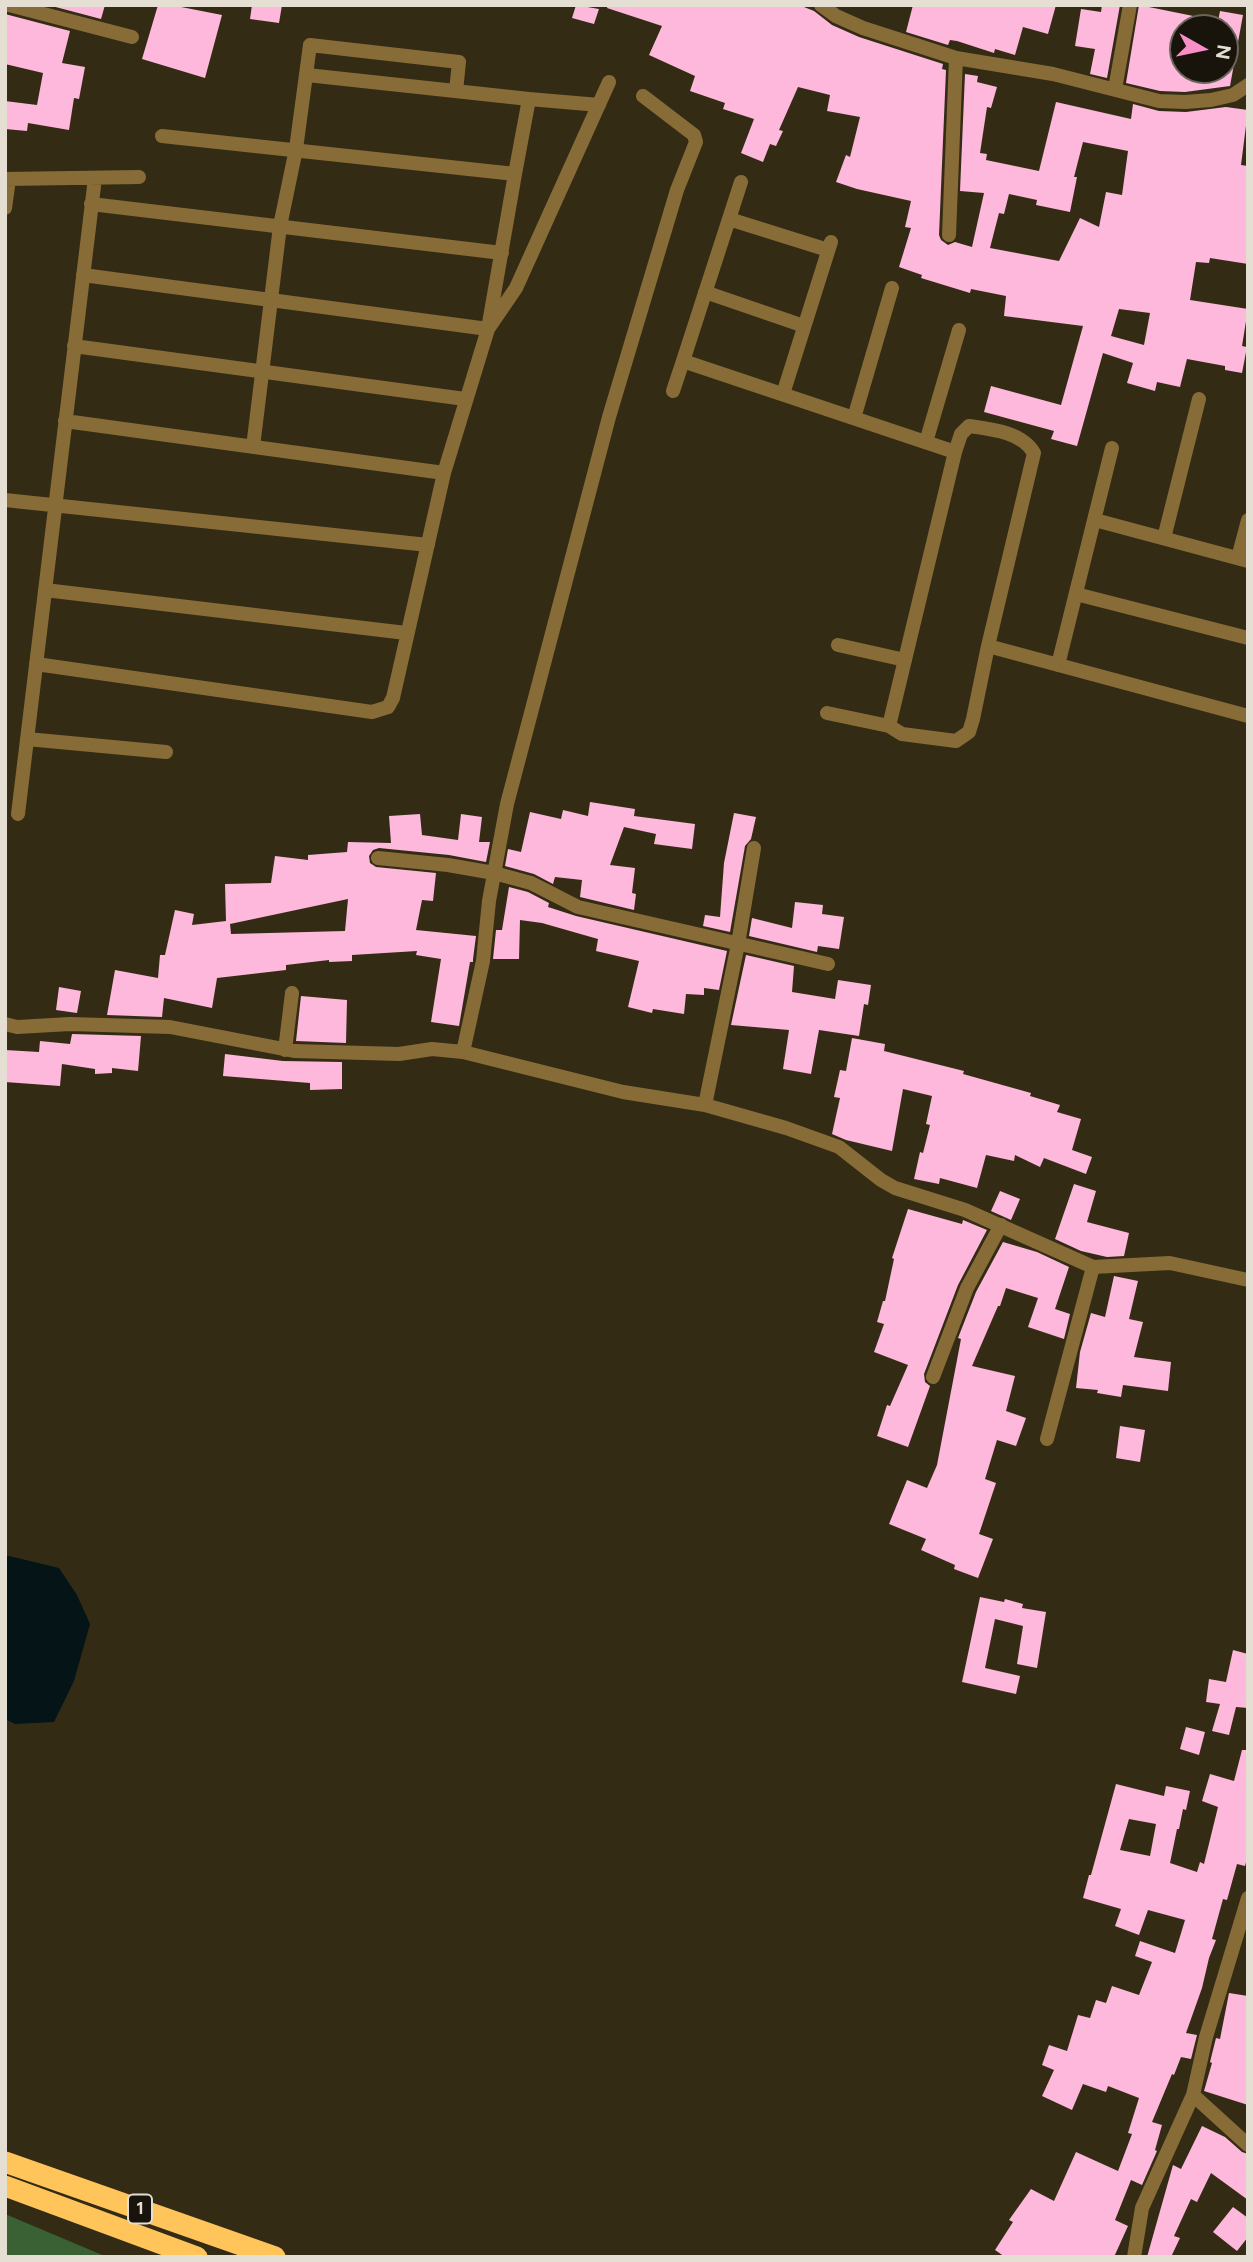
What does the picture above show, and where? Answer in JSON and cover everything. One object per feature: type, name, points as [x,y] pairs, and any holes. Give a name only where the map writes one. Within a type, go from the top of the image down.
[{"type":"highway","name":"1","points":[[5,2161],[275,2257]]},
{"type":"highway","name":"1","points":[[5,2186],[197,2257]]},
{"type":"street","points":[[9,5],[132,37]]},
{"type":"street","points":[[821,5],[836,16],[863,28],[956,58],[1053,74],[1159,101],[1185,102],[1233,95],[1248,85]]},
{"type":"street","points":[[1115,89],[1130,5]]},
{"type":"street","points":[[253,447],[280,226],[296,149],[310,45],[459,62],[456,91]]},
{"type":"street","points":[[950,235],[956,58]]},
{"type":"street","points":[[306,75],[598,105]]},
{"type":"street","points":[[488,329],[516,288],[609,82]]},
{"type":"street","points":[[463,1052],[483,961],[494,873],[508,804],[609,417],[677,190],[696,142],[694,135],[643,96]]},
{"type":"street","points":[[36,664],[372,712],[388,707],[393,698],[444,473],[488,329],[529,99]]},
{"type":"street","points":[[162,136],[516,174]]},
{"type":"street","points":[[18,814],[94,177]]},
{"type":"street","points":[[5,208],[7,179],[139,177]]},
{"type":"street","points":[[673,391],[741,182]]},
{"type":"street","points":[[91,204],[502,253]]},
{"type":"street","points":[[729,219],[829,246],[783,394]]},
{"type":"street","points":[[83,275],[488,329]]},
{"type":"street","points":[[854,418],[892,288]]},
{"type":"street","points":[[705,292],[804,326]]},
{"type":"street","points":[[926,442],[958,330]]},
{"type":"street","points":[[74,346],[465,399]]},
{"type":"street","points":[[683,361],[955,452]]},
{"type":"street","points":[[1164,538],[1199,399]]},
{"type":"street","points":[[65,421],[444,473]]},
{"type":"street","points":[[827,713],[889,726],[902,734],[956,741],[969,732],[1034,453],[1029,444],[1020,437],[969,426],[961,434],[889,726]]},
{"type":"street","points":[[1058,665],[1112,448]]},
{"type":"street","points":[[5,500],[428,545]]},
{"type":"street","points":[[1095,520],[1243,559],[1248,520]]},
{"type":"street","points":[[45,590],[406,633]]},
{"type":"street","points":[[1076,594],[1248,638]]},
{"type":"street","points":[[838,645],[905,660]]},
{"type":"street","points":[[988,646],[1248,716]]},
{"type":"street","points":[[27,739],[166,751]]},
{"type":"street","points":[[705,1105],[738,944],[754,848]]},
{"type":"street","points":[[377,858],[494,873],[531,883],[578,907],[828,964]]},
{"type":"street","points":[[285,1051],[292,993]]},
{"type":"street","points":[[5,1024],[17,1027],[70,1024],[170,1027],[285,1051],[399,1054],[432,1049],[463,1052],[623,1092],[705,1105],[786,1128],[839,1147],[880,1180],[895,1188],[965,1210],[1093,1267],[1170,1262],[1248,1280]]},
{"type":"street","points":[[933,1377],[967,1288],[1001,1225]]},
{"type":"street","points":[[1047,1438],[1093,1267]]},
{"type":"street","points":[[1134,2257],[1142,2208],[1193,2095],[1206,2037],[1248,1898]]},
{"type":"street","points":[[1193,2095],[1248,2145]]},
{"type":"green space","points":[[5,2214],[107,2257],[5,2257]]},
{"type":"shaded area","points":[[5,1555],[59,1568],[77,1595],[90,1624],[74,1681],[54,1722],[15,1724],[5,1719]]},
{"type":"building","points":[[48,5],[105,5],[101,19]]},
{"type":"building","points":[[158,5],[222,15],[205,78],[142,59]]},
{"type":"building","points":[[252,5],[282,5],[279,23],[250,19]]},
{"type":"building","points":[[576,5],[599,9],[594,24],[572,18]]},
{"type":"building","points":[[608,5],[799,5],[814,11],[832,25],[859,37],[943,64],[942,69],[946,70],[939,235],[948,245],[955,242],[972,247],[984,193],[960,191],[965,74],[978,76],[977,82],[997,87],[991,108],[987,107],[980,153],[987,154],[986,160],[1039,171],[1056,102],[1131,119],[1133,104],[1159,111],[1186,112],[1226,107],[1248,110],[1241,165],[1248,166],[1248,264],[1210,258],[1209,263],[1196,262],[1190,300],[1248,309],[1242,346],[1247,347],[1242,373],[1225,370],[1225,366],[1187,359],[1180,387],[1157,382],[1155,391],[1127,383],[1133,363],[1103,353],[1077,446],[1051,439],[1054,431],[984,412],[991,386],[1061,405],[1083,326],[1004,316],[1006,296],[971,289],[970,293],[921,278],[922,275],[899,267],[911,228],[905,227],[911,201],[836,182],[846,155],[850,157],[860,117],[827,111],[830,95],[798,87],[779,130],[783,131],[776,146],[770,144],[763,162],[741,153],[754,119],[723,109],[725,103],[690,91],[695,76],[649,55],[662,26],[607,8]],"holes":[[[1083,142],[1128,151],[1122,195],[1106,192],[1099,227],[1080,218],[1059,261],[990,248],[999,213],[1004,214],[1009,194],[1037,200],[1036,205],[1070,212],[1077,177],[1074,177]],[[1119,309],[1150,313],[1144,345],[1111,336]]]},
{"type":"building","points":[[913,5],[1056,5],[1048,34],[1023,27],[1015,55],[995,49],[994,53],[957,41],[950,40],[948,45],[906,32]]},
{"type":"building","points":[[1102,5],[1120,5],[1107,78],[1090,74],[1095,49],[1075,46],[1081,9],[1101,12]]},
{"type":"building","points":[[1139,5],[1183,14],[1169,14],[1169,84],[1230,84],[1185,92],[1160,91],[1126,83]]},
{"type":"building","points":[[5,14],[70,31],[62,63],[85,67],[79,99],[74,98],[69,130],[28,123],[27,131],[5,129],[5,101],[37,105],[43,73],[5,64]]},
{"type":"building","points":[[1239,14],[1243,15],[1239,37]]},
{"type":"building","points":[[590,802],[635,809],[634,816],[695,824],[692,849],[654,844],[656,834],[624,827],[610,865],[635,868],[632,893],[636,894],[634,910],[580,897],[582,880],[555,877],[553,884],[534,874],[505,866],[508,849],[521,852],[530,812],[561,819],[563,810],[588,816]]},
{"type":"building","points":[[734,813],[756,817],[751,839],[745,846],[730,932],[703,926],[705,915],[720,917],[724,863]]},
{"type":"building","points":[[420,814],[422,835],[458,840],[461,814],[482,817],[479,842],[490,842],[486,862],[449,855],[379,848],[373,850],[369,856],[370,863],[376,867],[436,873],[433,901],[422,900],[416,930],[476,936],[459,1026],[431,1022],[441,959],[416,955],[417,951],[352,955],[352,961],[329,960],[286,965],[286,970],[217,978],[212,1008],[164,998],[162,1017],[107,1015],[115,970],[158,978],[160,955],[165,955],[175,910],[194,914],[192,925],[226,921],[225,884],[271,883],[275,856],[308,860],[308,855],[347,852],[348,842],[391,843],[389,816]],"holes":[[[348,899],[345,931],[231,934],[230,924]]]},
{"type":"building","points":[[509,887],[528,892],[549,903],[548,907],[576,916],[727,951],[719,990],[704,988],[704,995],[686,994],[684,1014],[653,1009],[652,1013],[628,1007],[639,961],[596,951],[598,939],[542,923],[520,920],[519,959],[493,959],[496,930],[502,930]]},
{"type":"building","points":[[795,902],[823,905],[822,914],[844,917],[839,949],[818,946],[817,952],[749,936],[752,918],[792,928]]},
{"type":"building","points":[[746,955],[794,966],[792,992],[835,999],[838,980],[871,985],[868,1005],[864,1004],[859,1036],[819,1030],[811,1074],[783,1069],[789,1030],[731,1025]]},
{"type":"building","points":[[59,987],[81,991],[77,1013],[56,1010]]},
{"type":"building","points":[[301,996],[347,1000],[346,1043],[296,1041]]},
{"type":"building","points":[[72,1034],[141,1036],[138,1071],[112,1068],[112,1073],[95,1074],[95,1069],[62,1064],[60,1086],[5,1082],[5,1050],[39,1052],[40,1041],[70,1044]]},
{"type":"building","points":[[852,1038],[885,1044],[884,1051],[964,1071],[963,1074],[1031,1093],[1030,1096],[1060,1105],[1057,1112],[1081,1119],[1072,1150],[1092,1157],[1086,1174],[1044,1158],[1040,1167],[1015,1155],[1014,1161],[986,1155],[977,1188],[940,1178],[939,1184],[914,1179],[930,1125],[926,1124],[932,1096],[903,1089],[892,1151],[832,1134],[840,1098],[834,1097],[840,1070],[846,1071]]},
{"type":"building","points":[[225,1054],[283,1061],[342,1062],[342,1089],[310,1090],[310,1083],[223,1076]]},
{"type":"building","points":[[1074,1184],[1096,1191],[1087,1222],[1129,1233],[1124,1256],[1107,1257],[1081,1251],[1055,1239]]},
{"type":"building","points":[[1000,1191],[1020,1199],[1011,1220],[991,1211]]},
{"type":"building","points":[[908,1209],[962,1224],[963,1220],[987,1230],[958,1285],[924,1374],[925,1382],[930,1386],[908,1447],[877,1436],[887,1405],[890,1406],[908,1365],[874,1352],[884,1324],[877,1322],[885,1301],[894,1259],[892,1258]]},
{"type":"building","points":[[1003,1242],[1037,1252],[1069,1267],[1055,1309],[1070,1314],[1064,1339],[1028,1327],[1038,1298],[1006,1288],[972,1366],[1015,1376],[1006,1411],[1026,1418],[1016,1446],[997,1440],[985,1479],[996,1483],[979,1534],[993,1539],[978,1578],[954,1569],[955,1565],[921,1550],[926,1539],[889,1524],[907,1480],[927,1488],[937,1465],[961,1339],[958,1338],[976,1292]]},
{"type":"building","points":[[1114,1276],[1138,1281],[1129,1319],[1143,1322],[1134,1357],[1171,1362],[1168,1391],[1123,1385],[1121,1397],[1097,1393],[1098,1390],[1076,1388],[1080,1352],[1091,1313],[1105,1317]]},
{"type":"building","points":[[1120,1426],[1145,1430],[1140,1462],[1116,1458]]},
{"type":"building","points":[[980,1597],[1004,1602],[1005,1599],[1023,1604],[1022,1608],[1046,1612],[1037,1668],[1017,1664],[1023,1626],[995,1619],[985,1668],[1020,1676],[1016,1694],[962,1682]]},
{"type":"building","points":[[1233,1650],[1248,1654],[1248,1708],[1236,1707],[1229,1735],[1212,1731],[1220,1704],[1206,1702],[1209,1679],[1226,1682]]},
{"type":"building","points":[[1186,1727],[1205,1732],[1199,1755],[1180,1749]]},
{"type":"building","points":[[1242,1750],[1248,1750],[1248,1855],[1245,1866],[1237,1864],[1227,1900],[1223,1899],[1212,1939],[1216,1940],[1186,2033],[1197,2035],[1191,2059],[1181,2057],[1174,2075],[1172,2074],[1152,2122],[1162,2125],[1155,2150],[1157,2151],[1142,2185],[1131,2180],[1115,2220],[1128,2226],[1114,2257],[1005,2257],[995,2250],[1013,2222],[1009,2220],[1031,2189],[1054,2201],[1076,2152],[1118,2171],[1132,2134],[1128,2133],[1139,2098],[1108,2086],[1106,2092],[1083,2084],[1072,2110],[1042,2096],[1054,2070],[1042,2065],[1049,2045],[1067,2051],[1078,2015],[1090,2018],[1096,2000],[1106,2003],[1112,1986],[1139,1995],[1152,1962],[1135,1956],[1140,1941],[1175,1953],[1185,1920],[1148,1910],[1139,1935],[1115,1926],[1121,1909],[1083,1898],[1116,1784],[1164,1796],[1166,1786],[1190,1791],[1186,1810],[1183,1809],[1177,1829],[1170,1863],[1197,1872],[1200,1862],[1204,1864],[1218,1807],[1202,1801],[1210,1774],[1234,1781]],"holes":[[[1129,1819],[1156,1824],[1150,1856],[1120,1850]]]},
{"type":"building","points":[[1229,1993],[1248,1996],[1248,2105],[1204,2091],[1216,2038],[1220,2039]]},
{"type":"building","points":[[1202,2126],[1225,2137],[1248,2154],[1248,2200],[1211,2173],[1197,2202],[1191,2199],[1174,2236],[1180,2238],[1171,2257],[1147,2257],[1173,2165],[1181,2169]]},
{"type":"building","points":[[1233,2207],[1248,2218],[1248,2237],[1237,2251],[1213,2232]]}]
